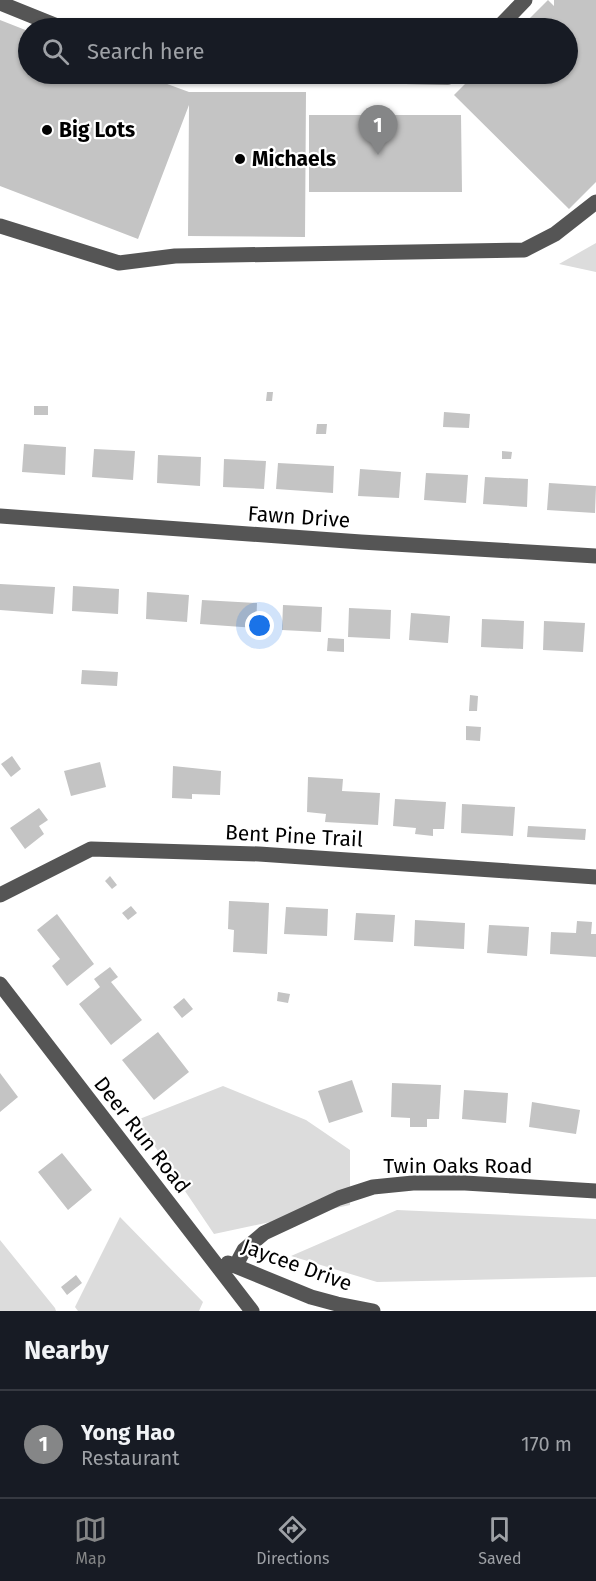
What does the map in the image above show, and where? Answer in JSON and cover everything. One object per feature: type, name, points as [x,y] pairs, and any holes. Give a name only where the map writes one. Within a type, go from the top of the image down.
[{"type":"street","points":[[508,18],[525,0]]},
{"type":"street","points":[[0,3],[37,18]]},
{"type":"street","points":[[0,226],[119,263],[175,256],[524,250],[555,234],[596,202]]},
{"type":"street","name":"Fawn Drive","points":[[0,516],[596,556]]},
{"type":"street","name":"Bent Pine Trail","points":[[0,894],[91,849],[259,854],[596,876]]},
{"type":"street","name":"Deer Run Road","points":[[0,984],[252,1311]]},
{"type":"street","name":"Twin Oaks Road","points":[[236,1265],[244,1250],[264,1233],[339,1198],[373,1187],[413,1183],[465,1183],[596,1191]]},
{"type":"street","name":"Jaycee Drive","points":[[209,1255],[311,1297],[373,1311]]},
{"type":"shaded area","points":[[596,243],[596,272],[559,264]]},
{"type":"shaded area","points":[[223,1086],[306,1120],[350,1150],[350,1205],[214,1234],[137,1120]]},
{"type":"shaded area","points":[[397,1210],[596,1219],[596,1277],[377,1282],[291,1256]]},
{"type":"shaded area","points":[[120,1217],[203,1302],[199,1311],[78,1311],[75,1307]]},
{"type":"shaded area","points":[[0,1240],[55,1308],[56,1311],[0,1311]]},
{"type":"building","points":[[548,0],[554,6],[554,0],[596,0],[596,182],[569,209],[454,95],[465,84],[578,84],[578,18],[530,18]]},
{"type":"building","points":[[0,20],[18,27],[18,84],[167,84],[189,92],[306,92],[305,237],[188,236],[189,105],[138,239],[0,186]]},
{"type":"building","points":[[309,115],[461,115],[462,192],[309,192]]},
{"type":"building","points":[[267,392],[273,392],[272,401],[266,401]]},
{"type":"building","points":[[34,406],[48,406],[48,415],[34,415]]},
{"type":"building","points":[[444,412],[470,414],[469,428],[443,427]]},
{"type":"building","points":[[317,424],[327,424],[326,434],[316,434]]},
{"type":"building","points":[[24,444],[66,447],[65,475],[22,472]]},
{"type":"building","points":[[94,449],[135,451],[133,480],[92,477]]},
{"type":"building","points":[[502,451],[512,452],[511,459],[502,459]]},
{"type":"building","points":[[158,455],[201,457],[200,486],[157,483]]},
{"type":"building","points":[[224,459],[266,461],[264,489],[223,487]]},
{"type":"building","points":[[278,463],[334,466],[333,493],[276,489]]},
{"type":"building","points":[[360,469],[401,472],[399,498],[358,496]]},
{"type":"building","points":[[426,473],[468,475],[466,503],[424,500]]},
{"type":"building","points":[[485,477],[528,479],[527,507],[483,504]]},
{"type":"building","points":[[549,483],[596,486],[595,513],[547,510]]},
{"type":"building","points":[[0,584],[55,587],[53,614],[0,610]]},
{"type":"building","points":[[73,586],[119,589],[118,614],[72,611]]},
{"type":"building","points":[[147,592],[189,595],[187,622],[146,619]]},
{"type":"building","points":[[202,600],[257,603],[256,628],[200,624]]},
{"type":"building","points":[[283,605],[322,607],[321,632],[282,630]]},
{"type":"building","points":[[349,608],[391,610],[390,639],[348,637]]},
{"type":"building","points":[[411,613],[450,616],[448,643],[409,640]]},
{"type":"building","points":[[482,619],[524,621],[523,649],[481,647]]},
{"type":"building","points":[[544,621],[585,623],[583,652],[543,650]]},
{"type":"building","points":[[328,638],[344,639],[344,652],[327,651]]},
{"type":"building","points":[[82,670],[118,672],[117,686],[81,684]]},
{"type":"building","points":[[470,695],[478,696],[477,711],[469,711]]},
{"type":"building","points":[[466,726],[481,727],[480,741],[466,740]]},
{"type":"building","points":[[12,756],[21,769],[11,777],[1,764]]},
{"type":"building","points":[[100,762],[106,787],[71,796],[64,771]]},
{"type":"building","points":[[173,766],[221,771],[220,795],[192,794],[192,799],[172,798]]},
{"type":"building","points":[[308,777],[343,779],[342,791],[380,793],[378,825],[325,822],[326,814],[307,812]]},
{"type":"building","points":[[395,799],[446,802],[444,829],[433,829],[433,836],[415,834],[416,828],[393,826]]},
{"type":"building","points":[[462,804],[515,807],[513,836],[461,833]]},
{"type":"building","points":[[39,808],[48,820],[39,826],[44,834],[25,849],[10,828]]},
{"type":"building","points":[[528,826],[586,829],[585,840],[527,837]]},
{"type":"building","points":[[110,876],[117,885],[112,889],[105,881]]},
{"type":"building","points":[[229,901],[269,903],[267,954],[233,952],[234,930],[228,929]]},
{"type":"building","points":[[131,906],[137,913],[128,920],[122,913]]},
{"type":"building","points":[[286,907],[328,909],[327,936],[284,934]]},
{"type":"building","points":[[356,913],[395,915],[393,942],[354,940]]},
{"type":"building","points":[[57,914],[94,964],[67,986],[52,966],[60,959],[37,930]]},
{"type":"building","points":[[415,920],[465,923],[464,949],[414,946]]},
{"type":"building","points":[[577,921],[592,922],[591,934],[596,934],[596,957],[550,954],[551,932],[576,933]]},
{"type":"building","points":[[489,925],[529,927],[527,956],[487,953]]},
{"type":"building","points":[[110,967],[118,977],[111,982],[142,1020],[111,1045],[79,1004],[100,987],[94,979]]},
{"type":"building","points":[[278,992],[290,994],[288,1003],[277,1001]]},
{"type":"building","points":[[184,998],[193,1009],[182,1018],[173,1007]]},
{"type":"building","points":[[158,1032],[189,1072],[154,1100],[122,1060]]},
{"type":"building","points":[[0,1073],[18,1097],[0,1112]]},
{"type":"building","points":[[352,1080],[363,1112],[329,1123],[318,1091]]},
{"type":"building","points":[[392,1083],[441,1085],[439,1119],[427,1119],[427,1127],[410,1127],[410,1118],[391,1117]]},
{"type":"building","points":[[464,1090],[508,1093],[506,1123],[462,1119]]},
{"type":"building","points":[[532,1102],[580,1110],[576,1134],[529,1127]]},
{"type":"building","points":[[62,1153],[92,1190],[68,1210],[38,1172]]},
{"type":"building","points":[[76,1275],[82,1283],[67,1295],[61,1287]]},
{"type":"place","name":"Big Lots","points":[[47,130]]},
{"type":"place","name":"Yong Hao","points":[[378,155]]},
{"type":"place","name":"Michaels","points":[[240,159]]}]
